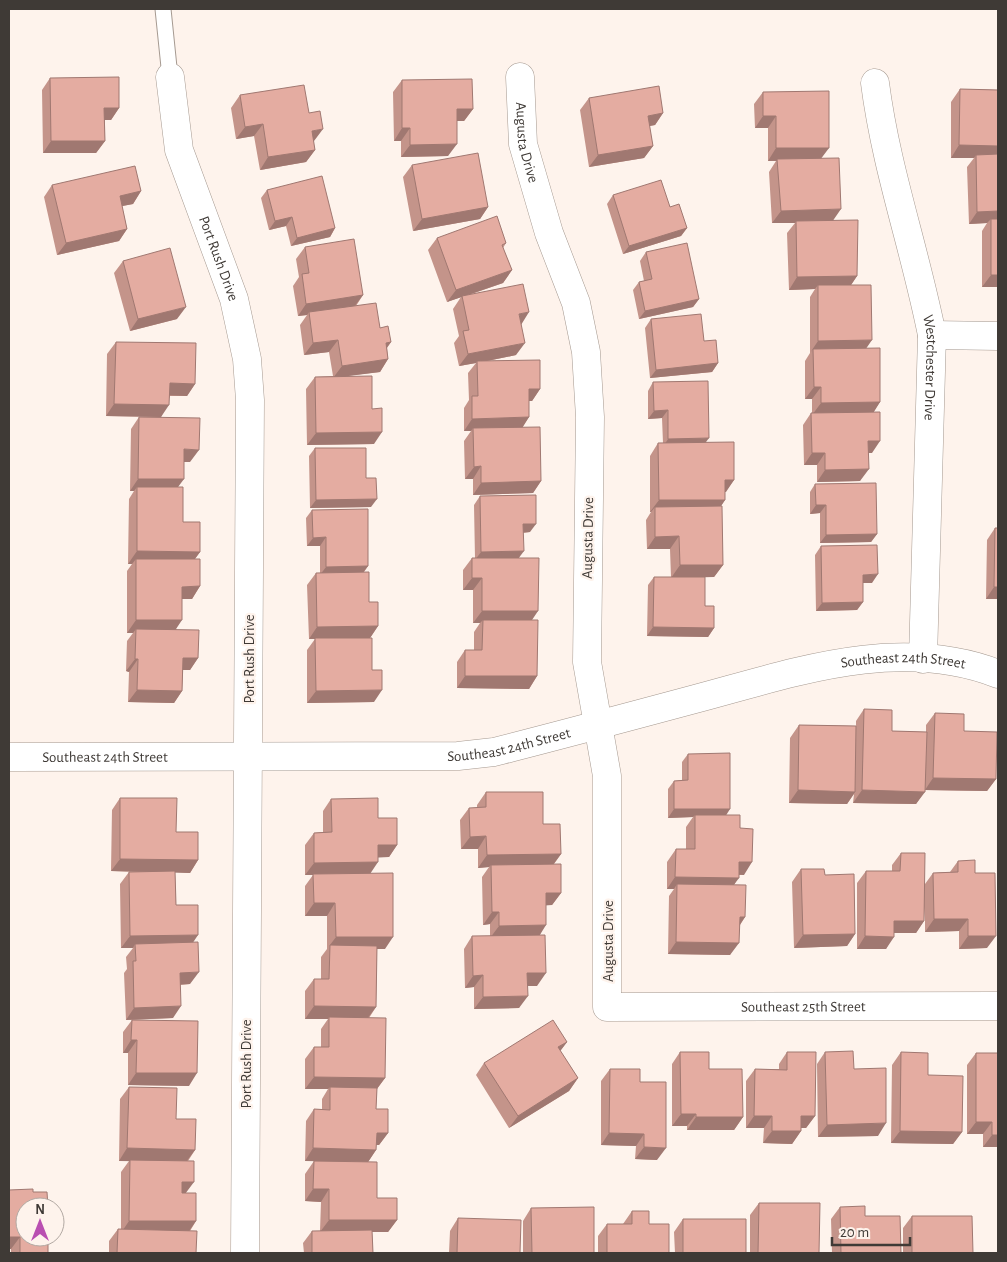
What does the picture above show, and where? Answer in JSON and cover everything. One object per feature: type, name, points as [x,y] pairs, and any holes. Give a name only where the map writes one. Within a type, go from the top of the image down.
[{"type":"street","name":"Augusta Drive","points":[[520,76],[525,152],[549,233],[576,303],[586,352],[590,417],[587,662],[607,776],[607,1007]]},
{"type":"street","name":"Port Rush Drive","points":[[170,77],[179,150],[234,298],[247,359],[250,420],[245,1253]]},
{"type":"street","name":"Westchester Drive","points":[[875,82],[887,159],[915,261],[932,335],[923,659]]},
{"type":"street","points":[[932,335],[998,336]]},
{"type":"street","name":"Southeast 24th Street","points":[[9,757],[458,756],[494,752],[790,674],[851,660],[885,656],[923,659],[953,662],[998,674]]},
{"type":"street","name":"Southeast 25th Street","points":[[607,1007],[998,1006]]},
{"type":"lane","points":[[163,9],[170,77]]},
{"type":"building","points":[[119,77],[119,108],[104,108],[105,141],[51,141],[50,78]]},
{"type":"building","points":[[472,79],[473,109],[457,109],[457,144],[410,145],[410,128],[402,128],[402,80]]},
{"type":"building","points":[[304,85],[309,113],[320,111],[323,129],[312,131],[315,150],[268,157],[263,124],[245,127],[240,95]]},
{"type":"building","points":[[659,86],[663,113],[648,116],[653,146],[598,155],[589,98]]},
{"type":"building","points":[[960,89],[998,90],[998,146],[959,145]]},
{"type":"building","points":[[829,91],[829,148],[776,148],[776,116],[763,116],[763,92]]},
{"type":"building","points":[[478,153],[488,207],[422,219],[412,165]]},
{"type":"building","points":[[998,154],[998,211],[977,212],[976,155]]},
{"type":"building","points":[[839,158],[841,209],[781,211],[777,159]]},
{"type":"building","points":[[135,166],[141,191],[120,196],[127,229],[66,243],[52,185]]},
{"type":"building","points":[[322,176],[335,228],[297,238],[292,217],[275,221],[267,190]]},
{"type":"building","points":[[661,180],[670,207],[679,204],[687,228],[629,246],[613,195]]},
{"type":"building","points":[[497,216],[506,243],[502,245],[512,270],[456,290],[437,238]]},
{"type":"building","points":[[991,219],[998,219],[998,275],[991,275]]},
{"type":"building","points":[[858,220],[857,276],[797,277],[796,221]]},
{"type":"building","points":[[354,239],[363,295],[306,304],[302,274],[309,273],[305,247]]},
{"type":"building","points":[[687,243],[699,299],[645,311],[639,282],[652,279],[646,252]]},
{"type":"building","points":[[170,248],[186,307],[138,319],[123,261]]},
{"type":"building","points":[[523,284],[529,312],[519,314],[525,343],[468,354],[463,331],[469,330],[462,296]]},
{"type":"building","points":[[818,285],[871,285],[872,340],[818,341]]},
{"type":"building","points":[[376,303],[380,328],[388,326],[391,342],[386,343],[388,359],[342,366],[338,340],[313,343],[309,312]]},
{"type":"building","points":[[701,314],[704,341],[716,340],[718,363],[656,370],[651,319]]},
{"type":"building","points":[[116,342],[196,343],[195,384],[170,383],[169,405],[114,404]]},
{"type":"building","points":[[880,348],[880,402],[821,403],[821,387],[814,387],[813,349]]},
{"type":"building","points":[[540,360],[540,389],[529,389],[529,417],[472,419],[472,396],[478,396],[477,361]]},
{"type":"building","points":[[372,376],[372,409],[382,408],[382,432],[316,433],[315,377]]},
{"type":"building","points":[[708,381],[709,438],[668,439],[668,410],[654,411],[653,382]]},
{"type":"building","points":[[880,412],[880,441],[868,441],[869,469],[825,470],[825,453],[812,453],[811,413]]},
{"type":"building","points":[[139,417],[200,418],[199,450],[184,449],[184,479],[138,479]]},
{"type":"building","points":[[540,427],[541,481],[481,483],[481,466],[474,467],[473,428]]},
{"type":"building","points":[[734,442],[734,480],[725,480],[725,500],[659,500],[658,443]]},
{"type":"building","points":[[315,448],[366,448],[366,478],[376,478],[377,499],[316,500]]},
{"type":"building","points":[[876,483],[877,534],[826,535],[826,505],[816,505],[815,484]]},
{"type":"building","points":[[137,487],[183,487],[183,522],[200,522],[200,552],[137,551]]},
{"type":"building","points":[[536,495],[536,524],[523,524],[524,551],[481,552],[480,496]]},
{"type":"building","points":[[722,506],[723,565],[680,565],[679,536],[655,537],[655,507]]},
{"type":"building","points":[[368,509],[368,566],[326,567],[326,537],[313,538],[312,510]]},
{"type":"building","points":[[995,528],[998,528],[998,587],[994,587]]},
{"type":"building","points":[[877,545],[878,574],[863,575],[863,602],[822,603],[821,546]]},
{"type":"building","points":[[472,558],[539,558],[538,611],[482,611],[482,578],[472,578]]},
{"type":"building","points":[[136,559],[200,559],[200,586],[182,587],[182,620],[136,620]]},
{"type":"building","points":[[369,572],[369,602],[378,602],[378,626],[317,627],[316,573]]},
{"type":"building","points":[[654,577],[705,577],[705,606],[714,606],[714,628],[653,627]]},
{"type":"building","points":[[483,620],[538,620],[537,676],[465,676],[465,650],[482,650]]},
{"type":"building","points":[[136,629],[199,630],[198,658],[183,658],[182,691],[137,690],[138,659],[135,659]]},
{"type":"building","points":[[315,638],[372,638],[372,670],[382,670],[382,690],[316,691]]},
{"type":"building","points":[[864,709],[892,710],[892,731],[927,732],[925,792],[862,790]]},
{"type":"building","points":[[935,713],[964,714],[964,731],[997,732],[996,779],[933,778]]},
{"type":"building","points":[[799,725],[856,726],[855,792],[798,790]]},
{"type":"building","points":[[730,753],[730,809],[674,809],[674,781],[688,780],[688,754]]},
{"type":"building","points":[[486,792],[543,792],[543,824],[560,824],[561,854],[487,855],[486,836],[470,837],[469,808],[486,807]]},
{"type":"building","points":[[120,798],[177,798],[176,832],[198,832],[198,860],[120,859]]},
{"type":"building","points":[[378,798],[378,818],[397,818],[397,845],[378,845],[378,862],[314,863],[314,833],[332,832],[331,799]]},
{"type":"building","points":[[695,815],[740,815],[740,828],[753,829],[752,862],[739,862],[739,878],[675,877],[676,849],[695,849]]},
{"type":"building","points":[[901,853],[925,853],[924,921],[894,921],[894,937],[865,936],[866,871],[900,871]]},
{"type":"building","points":[[975,860],[975,873],[995,873],[996,936],[968,936],[968,919],[934,919],[933,873],[958,872],[958,861]]},
{"type":"building","points":[[561,864],[561,893],[546,893],[546,925],[499,926],[499,912],[492,912],[491,865]]},
{"type":"building","points":[[801,869],[824,869],[825,875],[854,874],[855,934],[803,935]]},
{"type":"building","points":[[175,871],[176,905],[198,905],[198,935],[130,936],[129,872]]},
{"type":"building","points":[[393,873],[393,937],[336,937],[335,903],[314,903],[313,874]]},
{"type":"building","points":[[677,884],[746,885],[745,917],[740,917],[739,943],[676,942]]},
{"type":"building","points":[[545,935],[546,973],[527,973],[528,996],[483,997],[483,975],[473,976],[472,936]]},
{"type":"building","points":[[198,942],[199,972],[180,973],[181,1006],[134,1008],[133,961],[136,961],[135,944]]},
{"type":"building","points":[[330,945],[377,946],[376,1007],[314,1006],[314,979],[329,979]]},
{"type":"building","points":[[329,1017],[386,1018],[385,1078],[314,1077],[314,1047],[329,1047]]},
{"type":"building","points":[[132,1020],[198,1021],[197,1073],[136,1073],[137,1040],[131,1040]]},
{"type":"building","points":[[553,1020],[567,1042],[558,1047],[578,1078],[518,1116],[484,1063]]},
{"type":"building","points":[[853,1051],[854,1069],[886,1068],[886,1123],[827,1125],[825,1052]]},
{"type":"building","points":[[680,1052],[709,1052],[709,1069],[742,1069],[743,1117],[696,1117],[696,1114],[681,1114]]},
{"type":"building","points":[[787,1052],[816,1052],[815,1116],[801,1116],[801,1131],[772,1131],[772,1116],[754,1116],[755,1069],[787,1070]]},
{"type":"building","points":[[901,1052],[928,1053],[928,1075],[963,1076],[962,1132],[900,1131]]},
{"type":"building","points":[[976,1053],[998,1053],[998,1135],[992,1135],[992,1122],[976,1122]]},
{"type":"building","points":[[610,1069],[640,1069],[640,1082],[666,1082],[666,1148],[644,1147],[644,1134],[609,1133]]},
{"type":"building","points":[[129,1087],[177,1088],[176,1119],[196,1119],[195,1150],[127,1148]]},
{"type":"building","points":[[330,1087],[377,1088],[376,1109],[388,1109],[388,1133],[377,1133],[376,1150],[313,1148],[314,1109],[330,1110]]},
{"type":"building","points":[[130,1160],[194,1161],[194,1182],[182,1182],[182,1193],[196,1193],[196,1221],[129,1221]]},
{"type":"building","points":[[314,1161],[377,1162],[377,1198],[397,1198],[397,1220],[329,1220],[329,1189],[313,1189]]},
{"type":"building","points":[[33,1189],[33,1192],[47,1192],[47,1197],[15,1197],[15,1237],[9,1237],[9,1190]]},
{"type":"building","points":[[759,1203],[820,1203],[819,1253],[758,1253]]},
{"type":"building","points":[[865,1206],[865,1216],[900,1216],[901,1253],[841,1253],[840,1207]]},
{"type":"building","points":[[594,1207],[594,1253],[532,1253],[531,1208]]},
{"type":"building","points":[[632,1211],[649,1211],[649,1224],[669,1224],[669,1253],[607,1253],[607,1224],[632,1224]]},
{"type":"building","points":[[912,1216],[972,1216],[973,1253],[912,1253]]},
{"type":"building","points":[[458,1218],[521,1220],[520,1253],[457,1253]]},
{"type":"building","points":[[683,1219],[746,1219],[746,1253],[683,1253]]},
{"type":"building","points":[[118,1229],[197,1231],[196,1253],[117,1253]]},
{"type":"building","points":[[372,1230],[373,1253],[312,1253],[312,1231]]},
{"type":"building","points":[[20,1247],[48,1247],[48,1253],[20,1253]]}]
